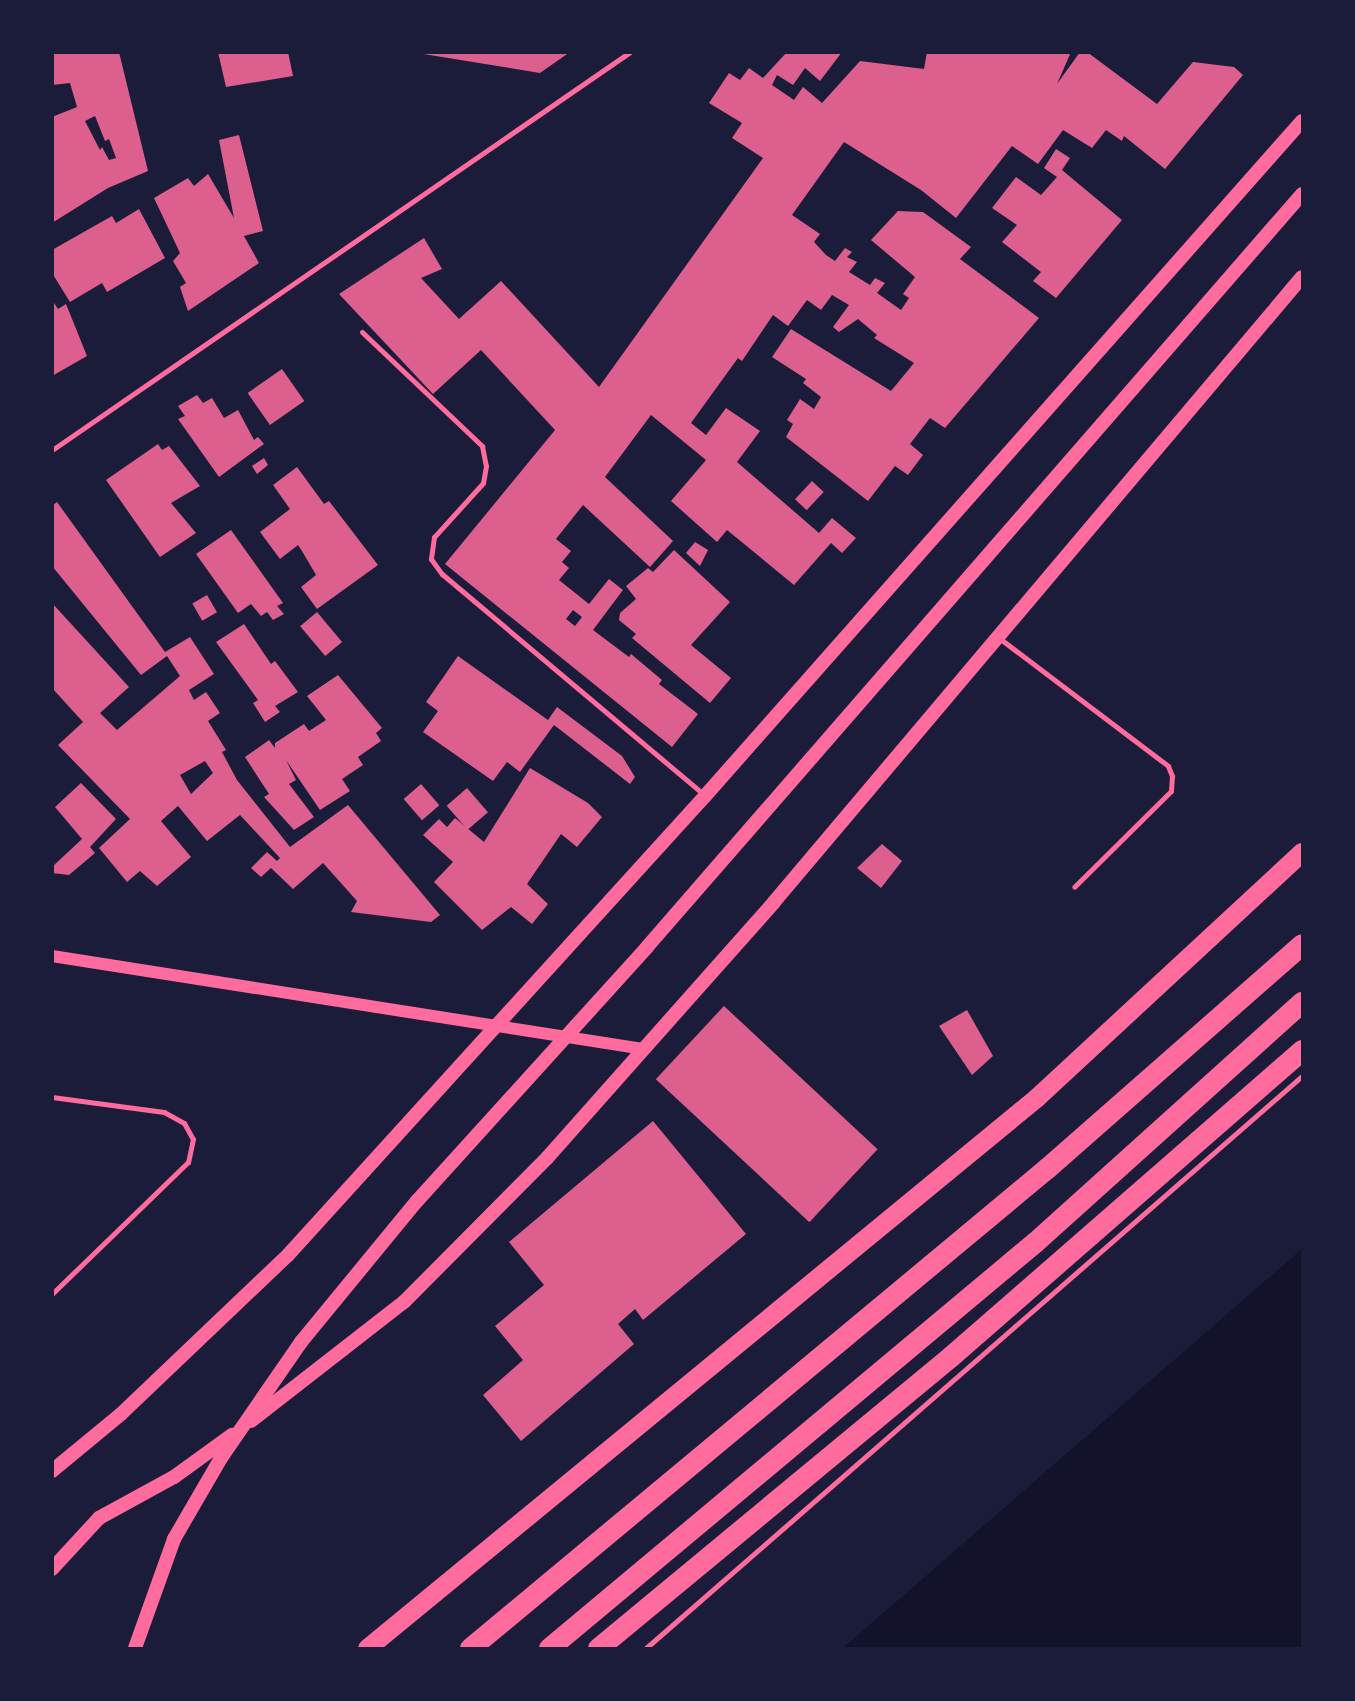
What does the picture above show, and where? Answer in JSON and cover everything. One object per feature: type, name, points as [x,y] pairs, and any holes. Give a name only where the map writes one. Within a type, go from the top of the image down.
[{"type":"highway","points":[[367,1648],[1037,1097],[1303,852]]},
{"type":"highway","points":[[470,1648],[1047,1168],[1303,944]]},
{"type":"highway","points":[[549,1648],[1035,1242],[1303,1002]]},
{"type":"highway","points":[[598,1648],[951,1356],[1303,1050]]},
{"type":"main road","points":[[52,1471],[121,1414],[288,1255],[705,796],[1303,121]]},
{"type":"main road","points":[[135,1648],[174,1539],[221,1458],[301,1342],[417,1201],[1303,194]]},
{"type":"main road","points":[[52,1569],[99,1518],[174,1477],[330,1363],[404,1302],[547,1158],[999,638],[1303,277]]},
{"type":"street","points":[[52,956],[498,1023],[643,1049]]},
{"type":"lane","points":[[52,450],[630,52]]},
{"type":"lane","points":[[362,332],[482,446],[486,466],[483,483],[435,537],[431,559],[442,574],[705,796]]},
{"type":"lane","points":[[999,638],[1168,766],[1172,776],[1171,791],[1074,887]]},
{"type":"lane","points":[[646,1648],[1303,1076]]},
{"type":"lane","points":[[52,1097],[164,1112],[184,1123],[193,1139],[188,1162],[52,1294]]},
{"type":"shaded area","points":[[1302,1249],[1302,1648],[843,1648]]},
{"type":"building","points":[[52,52],[119,52],[148,171],[108,188],[52,223],[52,117],[77,107],[70,83],[52,85]],"holes":[[[95,116],[105,141],[109,139],[116,158],[109,160],[102,147],[100,150],[85,121]]]},
{"type":"building","points":[[218,52],[288,52],[293,76],[226,87]]},
{"type":"building","points":[[411,52],[570,52],[540,73]]},
{"type":"building","points":[[787,52],[842,52],[820,81],[805,68],[793,85],[777,75],[772,85],[794,100],[803,87],[822,103],[860,61],[924,69],[927,52],[1071,52],[1057,84],[1080,52],[1087,52],[1157,104],[1193,62],[1234,67],[1243,75],[1165,169],[1124,136],[1122,141],[1106,130],[1092,148],[1063,130],[1038,164],[1012,146],[956,218],[921,190],[844,142],[792,215],[820,234],[814,242],[826,255],[835,261],[845,248],[852,252],[847,257],[857,262],[849,272],[870,285],[875,278],[885,283],[877,293],[901,310],[909,298],[903,294],[915,277],[871,240],[898,211],[923,212],[971,247],[960,259],[1039,318],[945,428],[930,418],[910,444],[923,455],[908,475],[895,466],[868,501],[786,437],[793,424],[787,420],[800,399],[814,409],[821,397],[803,383],[806,379],[772,357],[791,329],[891,391],[914,363],[874,338],[877,335],[858,319],[839,332],[833,327],[849,305],[832,295],[821,310],[807,300],[788,326],[773,315],[742,361],[738,358],[691,423],[706,435],[726,408],[760,431],[737,462],[819,533],[832,518],[856,538],[842,553],[831,543],[794,585],[727,530],[717,542],[671,501],[706,460],[651,415],[605,477],[673,541],[650,567],[583,505],[556,539],[571,551],[562,562],[569,568],[559,580],[589,604],[609,579],[623,590],[593,630],[629,657],[631,654],[662,680],[659,684],[698,714],[672,747],[445,564],[555,430],[481,350],[433,394],[339,294],[424,238],[442,269],[421,278],[459,319],[501,281],[599,387],[763,158],[732,138],[742,123],[709,103],[729,73],[740,80],[749,68],[763,78]],"holes":[[[573,610],[582,617],[575,626],[566,619]]]},
{"type":"building","points":[[239,135],[263,231],[244,236],[259,263],[188,311],[180,287],[186,283],[173,261],[180,253],[154,198],[188,178],[194,186],[208,174],[234,218],[219,140]]},
{"type":"building","points":[[1056,149],[1070,158],[1062,170],[1122,220],[1056,298],[1033,281],[1041,272],[1002,242],[1017,225],[992,208],[1016,177],[1041,195],[1057,177],[1044,168]]},
{"type":"building","points":[[139,209],[165,258],[107,292],[102,283],[70,302],[52,273],[52,250],[112,216],[116,223]]},
{"type":"building","points":[[52,300],[58,309],[66,304],[87,356],[52,376]]},
{"type":"building","points":[[282,369],[304,401],[270,425],[248,393]]},
{"type":"building","points":[[197,395],[203,403],[212,398],[224,418],[238,410],[254,440],[258,437],[264,444],[219,477],[178,419],[185,416],[178,406]]},
{"type":"building","points":[[158,444],[162,450],[169,446],[200,486],[171,503],[196,533],[160,557],[106,480]]},
{"type":"building","points":[[264,458],[268,465],[257,474],[252,466]]},
{"type":"building","points":[[297,467],[324,504],[329,501],[378,565],[317,609],[301,587],[316,575],[298,545],[280,559],[260,532],[290,509],[273,485]]},
{"type":"building","points":[[812,481],[824,492],[807,510],[795,499]]},
{"type":"building","points":[[57,502],[165,652],[190,637],[214,674],[189,690],[194,700],[206,692],[220,713],[208,721],[226,750],[222,752],[237,780],[290,847],[348,805],[440,915],[431,922],[351,912],[357,901],[323,863],[293,889],[271,868],[261,877],[251,868],[267,852],[277,861],[280,858],[240,815],[207,841],[178,806],[161,821],[191,857],[157,886],[140,871],[127,882],[99,848],[130,819],[58,745],[83,722],[52,688],[52,603],[129,687],[100,713],[117,730],[180,676],[167,656],[141,675],[52,566],[52,506]],"holes":[[[205,761],[213,773],[191,794],[180,775]]]},
{"type":"building","points":[[231,530],[283,603],[277,606],[284,614],[273,620],[267,612],[261,616],[251,604],[238,613],[196,554]]},
{"type":"building","points":[[695,542],[708,550],[700,566],[686,553]]},
{"type":"building","points":[[674,550],[730,602],[691,645],[731,678],[710,703],[632,638],[636,634],[619,620],[620,613],[636,599],[626,586],[648,568],[653,572]]},
{"type":"building","points":[[207,595],[217,612],[202,621],[192,604]]},
{"type":"building","points":[[317,612],[342,642],[325,656],[300,626]]},
{"type":"building","points":[[244,624],[271,664],[275,661],[298,692],[275,706],[280,712],[265,722],[253,703],[258,700],[216,642]]},
{"type":"building","points":[[458,656],[548,720],[557,707],[622,756],[635,777],[630,784],[554,725],[520,772],[507,762],[493,781],[423,732],[438,711],[426,702]]},
{"type":"building","points":[[338,675],[382,728],[376,733],[381,741],[358,757],[363,765],[342,779],[350,791],[320,810],[286,760],[296,780],[289,784],[314,817],[294,830],[264,797],[269,794],[245,757],[269,740],[275,748],[275,743],[304,724],[309,731],[326,720],[307,696]]},
{"type":"building","points":[[530,768],[588,803],[602,817],[577,847],[561,834],[527,884],[548,904],[532,924],[511,907],[482,930],[434,882],[453,862],[423,835],[439,819],[447,827],[455,818],[484,842]]},
{"type":"building","points":[[81,783],[116,819],[90,847],[95,853],[69,875],[52,873],[52,867],[82,839],[55,807]]},
{"type":"building","points":[[421,784],[439,805],[422,820],[404,799]]},
{"type":"building","points":[[467,788],[488,812],[468,830],[447,806]]},
{"type":"building","points":[[882,844],[902,861],[881,888],[857,868]]},
{"type":"building","points":[[724,1006],[878,1149],[809,1222],[656,1079]]},
{"type":"building","points":[[967,1010],[993,1056],[972,1075],[939,1026]]},
{"type":"building","points":[[653,1121],[746,1234],[643,1320],[635,1309],[618,1324],[634,1344],[521,1441],[483,1395],[523,1360],[495,1326],[544,1285],[509,1242]]}]
